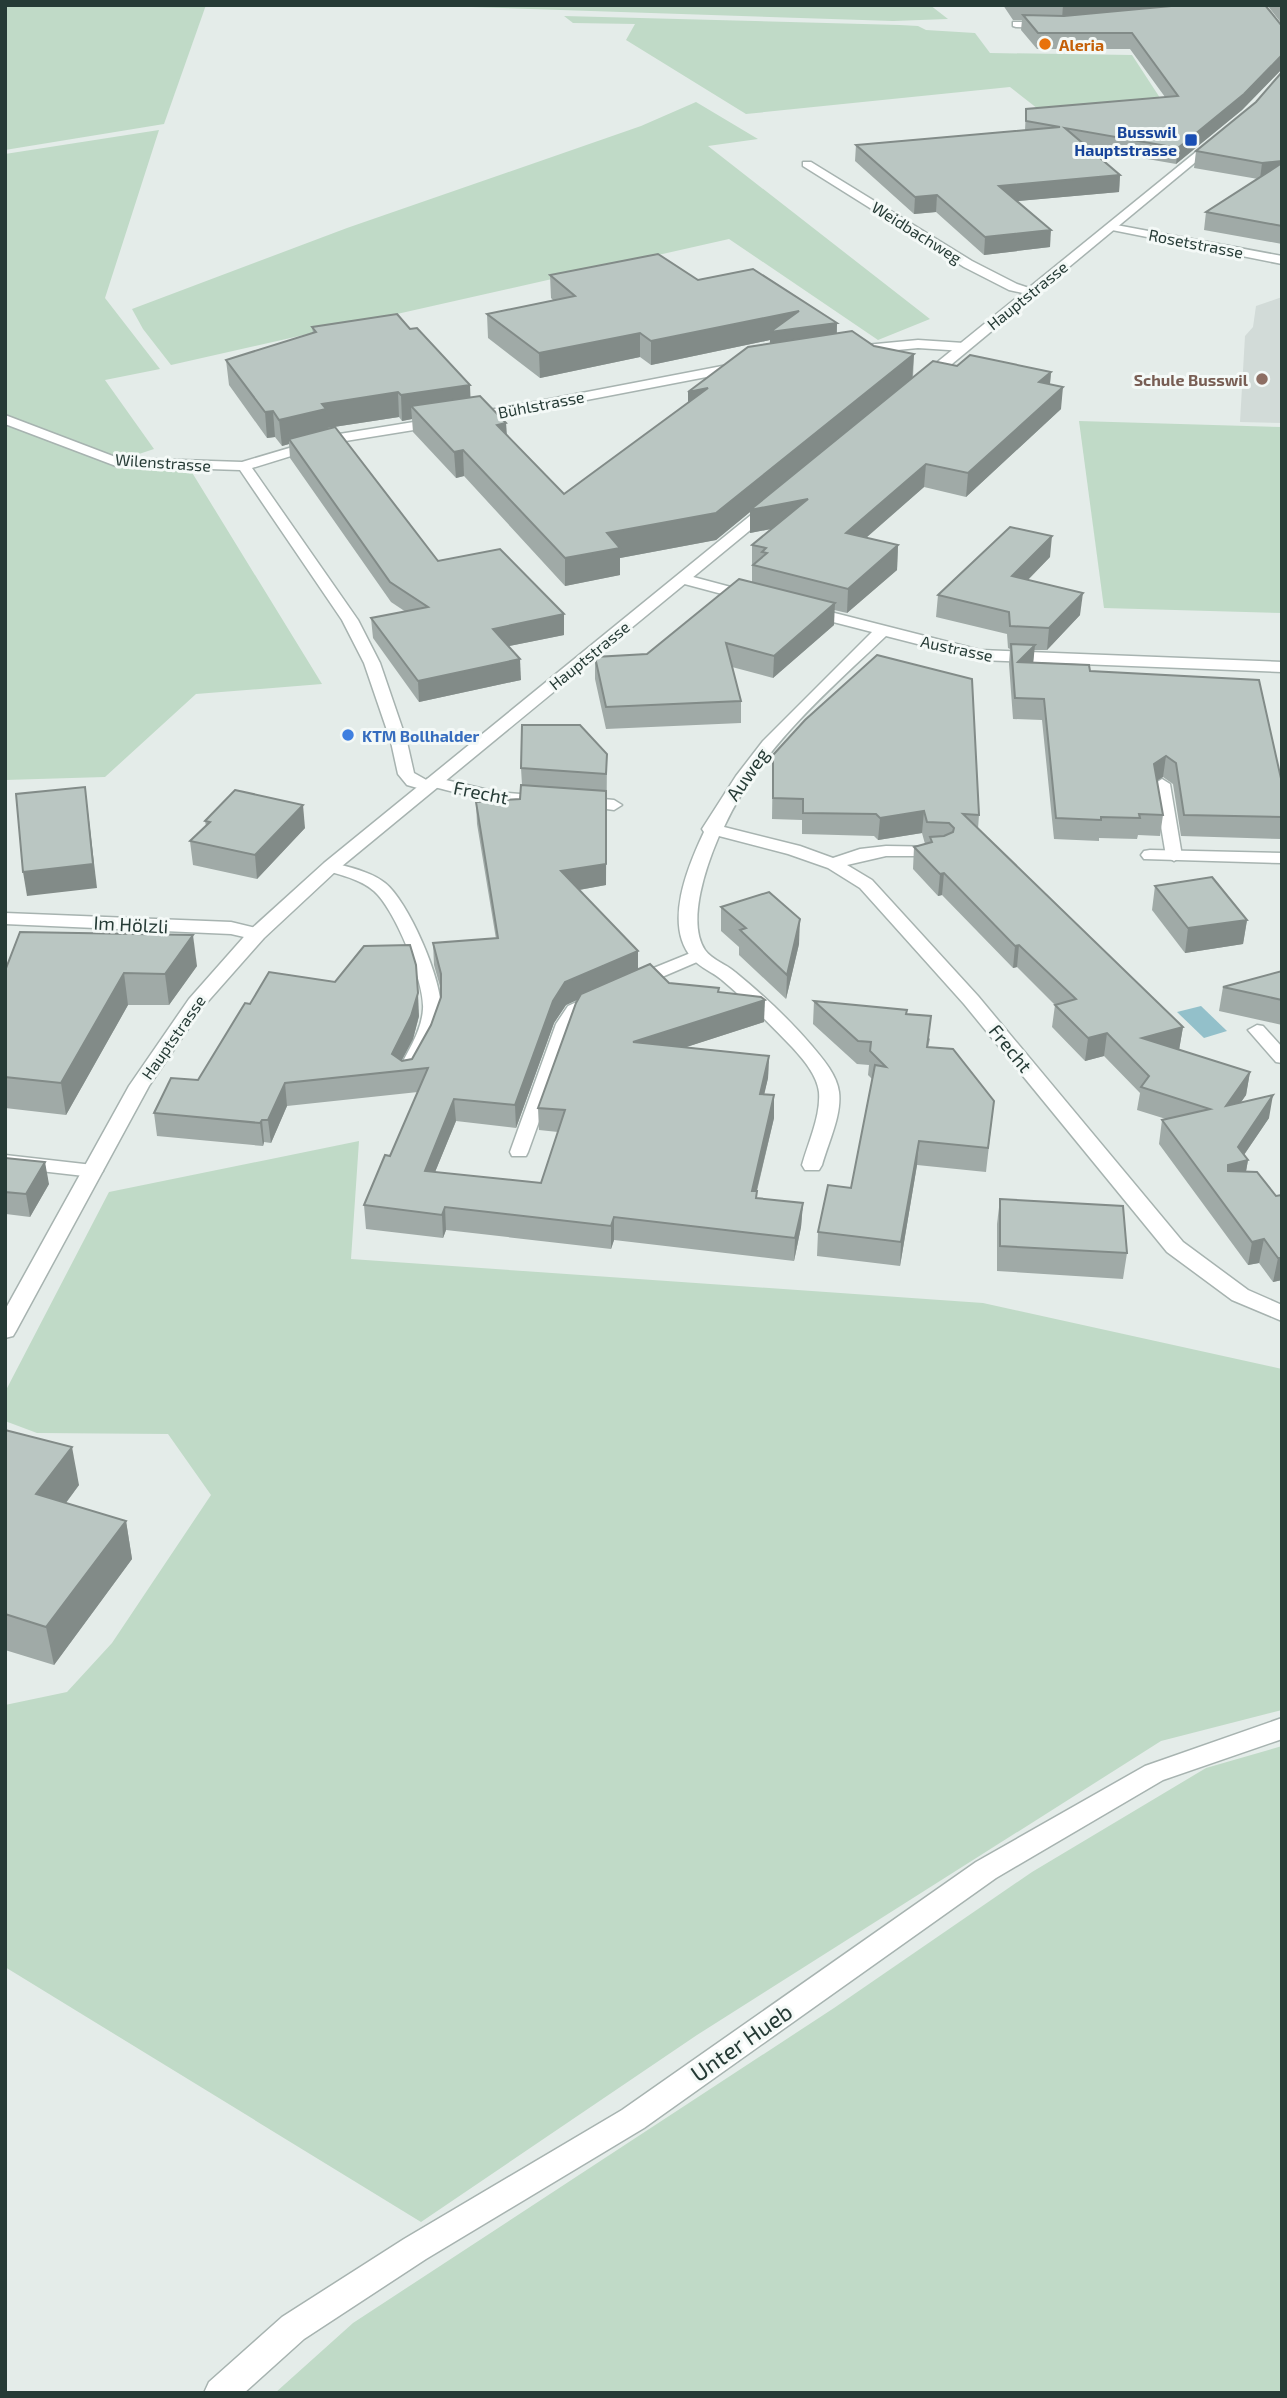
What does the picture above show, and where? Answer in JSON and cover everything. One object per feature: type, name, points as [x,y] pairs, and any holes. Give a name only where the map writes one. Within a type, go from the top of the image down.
[{"type":"street","name":"Hauptstrasse","points":[[914,388],[1230,129]]},
{"type":"street","name":"Weidbachweg","points":[[807,164],[968,264],[1013,287],[1032,291]]},
{"type":"street","name":"Rosetstrasse","points":[[1111,227],[1282,260]]},
{"type":"street","points":[[844,351],[918,344],[964,347]]},
{"type":"street","name":"Bühlstrasse","points":[[244,466],[295,448],[358,435],[522,408],[763,362]]},
{"type":"street","name":"Wilenstrasse","points":[[5,419],[116,462],[244,466]]},
{"type":"street","points":[[244,466],[350,620],[372,663],[399,742],[405,774],[413,781],[430,784]]},
{"type":"street","name":"Hauptstrasse","points":[[5,1331],[139,1086],[196,1003],[257,934],[330,867],[788,491]]},
{"type":"street","points":[[682,579],[772,602]]},
{"type":"street","name":"Austrasse","points":[[796,608],[980,655],[1282,667]]},
{"type":"street","name":"Auweg","points":[[698,955],[685,924],[697,872],[711,829],[756,758],[781,729],[883,630]]},
{"type":"street","name":"Frecht","points":[[711,829],[794,850],[834,864],[866,884],[971,1000],[1175,1247],[1240,1296],[1282,1314]]},
{"type":"street","points":[[834,864],[850,856],[877,850],[941,851]]},
{"type":"street","points":[[1150,855],[1282,858]]},
{"type":"street","name":"Im Hölzli","points":[[5,918],[231,928],[257,934]]},
{"type":"street","points":[[698,955],[720,968],[785,1029],[827,1081],[829,1096],[812,1165]]},
{"type":"street","name":"Unter Hueb","points":[[220,2393],[293,2328],[415,2249],[633,2119],[986,1870],[1154,1773],[1282,1728]]},
{"type":"lane","points":[[1016,24],[1062,25]]},
{"type":"lane","name":"Frecht","points":[[430,784],[498,797],[614,805]]},
{"type":"lane","points":[[1162,784],[1174,856]]},
{"type":"lane","points":[[330,867],[365,880],[385,892],[429,982],[433,1007],[426,1032],[405,1076]]},
{"type":"lane","points":[[519,1152],[565,1024],[574,1010],[698,955]]},
{"type":"lane","points":[[1257,1030],[1282,1058]]},
{"type":"lane","points":[[5,1161],[93,1171]]},
{"type":"shaded area","name":"Schule Busswil","points":[[1282,297],[1282,423],[1240,422],[1245,336],[1253,327],[1256,306]]},
{"type":"green space","points":[[5,5],[206,5],[164,124],[5,150]]},
{"type":"green space","points":[[409,5],[930,5],[948,19],[893,21]]},
{"type":"green space","points":[[564,16],[918,26],[926,30],[975,33],[990,53],[1132,55],[1164,104],[1047,116],[1010,87],[746,114],[626,40],[635,24],[573,23]]},
{"type":"green space","points":[[696,102],[758,139],[708,146],[930,319],[878,340],[729,239],[171,365],[143,329],[132,309],[347,228],[641,126]]},
{"type":"green space","points":[[159,130],[105,298],[160,369],[105,380],[154,449],[118,461],[188,466],[322,684],[196,694],[105,777],[5,780],[5,154]]},
{"type":"green space","points":[[1079,421],[1282,427],[1282,613],[1104,608]]},
{"type":"green space","points":[[359,1141],[351,1259],[983,1303],[1282,1369],[1282,1710],[1161,1741],[697,2035],[421,2222],[5,1967],[5,1705],[67,1692],[112,1643],[211,1495],[168,1434],[37,1433],[5,1421],[5,1392],[109,1192]]},
{"type":"green space","points":[[1282,1746],[1282,2393],[275,2393],[353,2323],[834,2008],[1032,1872],[1206,1768]]},
{"type":"water","points":[[1201,1006],[1227,1031],[1204,1038],[1177,1012]]},
{"type":"building","points":[[1182,5],[1265,5],[1282,26],[1282,55],[1244,94],[1178,148],[1065,128],[1120,175],[999,186],[1051,230],[985,237],[937,195],[915,197],[856,145],[1060,127],[1026,121],[1026,109],[1178,96],[1132,33],[1038,33],[1023,15],[1064,16]]},
{"type":"building","points":[[1282,72],[1282,161],[1262,163],[1196,151],[1256,102]]},
{"type":"building","points":[[1282,163],[1282,226],[1206,212]]},
{"type":"building","points":[[658,254],[698,280],[753,269],[837,323],[770,332],[799,311],[651,341],[640,333],[539,353],[487,314],[575,296],[550,275]]},
{"type":"building","points":[[397,314],[410,329],[417,328],[470,385],[401,395],[398,392],[322,404],[326,409],[279,420],[273,411],[265,412],[226,360],[316,332],[312,327]]},
{"type":"building","points":[[852,331],[874,346],[914,354],[716,513],[607,533],[620,548],[565,558],[463,450],[454,452],[411,406],[480,396],[506,423],[497,425],[564,494],[708,388],[688,392],[748,347]]},
{"type":"building","points":[[970,355],[1051,372],[1039,382],[1063,387],[968,473],[926,464],[846,533],[898,545],[848,589],[753,565],[767,553],[762,552],[766,548],[752,545],[808,499],[750,510],[933,361],[957,366]]},
{"type":"building","points":[[335,427],[438,561],[500,549],[564,614],[493,629],[520,659],[418,681],[371,618],[428,607],[390,582],[289,439]]},
{"type":"building","points":[[1010,527],[1052,536],[1012,576],[1083,593],[1049,628],[1010,626],[1009,612],[938,595]]},
{"type":"building","points":[[739,579],[835,603],[774,656],[726,643],[741,701],[606,707],[595,657],[647,654]]},
{"type":"building","points":[[1011,644],[1035,645],[1018,662],[1089,665],[1090,671],[1259,680],[1282,783],[1282,817],[1184,815],[1176,763],[1166,756],[1154,764],[1163,815],[1139,814],[1140,818],[1101,817],[1101,820],[1056,818],[1044,699],[1015,698]]},
{"type":"building","points":[[877,655],[972,679],[979,815],[963,814],[1183,1027],[1142,1038],[1250,1072],[1226,1106],[1273,1095],[1238,1147],[1248,1160],[1228,1165],[1228,1171],[1257,1172],[1276,1196],[1282,1195],[1282,1258],[1278,1258],[1264,1239],[1252,1242],[1162,1120],[1210,1109],[1141,1087],[1149,1076],[1107,1033],[1088,1038],[1055,1005],[1076,999],[1019,945],[1015,946],[944,873],[940,874],[914,847],[932,842],[930,837],[953,832],[954,828],[949,823],[927,822],[924,811],[880,818],[876,814],[803,813],[803,799],[773,798],[773,755],[805,720]]},
{"type":"building","points":[[522,725],[580,725],[607,754],[606,774],[521,768]]},
{"type":"building","points":[[521,785],[606,791],[606,864],[561,871],[638,951],[565,982],[553,1001],[515,1105],[454,1099],[425,1171],[541,1183],[565,1110],[538,1108],[576,1003],[581,994],[650,964],[669,983],[719,988],[718,992],[761,997],[765,1000],[633,1042],[769,1056],[760,1094],[774,1095],[752,1191],[757,1191],[756,1198],[803,1203],[795,1238],[614,1217],[611,1226],[445,1207],[442,1215],[364,1205],[385,1155],[390,1156],[428,1068],[285,1083],[268,1120],[262,1120],[260,1123],[154,1113],[171,1078],[198,1080],[245,1003],[250,1004],[269,972],[335,982],[364,946],[410,945],[416,965],[418,993],[411,1016],[392,1054],[402,1061],[412,1059],[431,1025],[441,997],[441,974],[433,943],[498,938],[476,802],[520,799]]},
{"type":"building","points":[[85,787],[93,864],[23,872],[16,794]]},
{"type":"building","points":[[235,790],[303,805],[255,855],[190,841],[210,822],[205,821]]},
{"type":"building","points":[[1212,877],[1247,920],[1188,928],[1155,886]]},
{"type":"building","points":[[769,892],[800,919],[787,975],[740,930],[746,928],[721,907]]},
{"type":"building","points":[[20,932],[193,935],[165,974],[124,973],[61,1083],[5,1077],[5,971]]},
{"type":"building","points":[[1282,971],[1282,1000],[1223,987]]},
{"type":"building","points":[[814,1001],[907,1010],[906,1014],[931,1016],[927,1047],[953,1049],[994,1101],[988,1148],[919,1141],[901,1242],[818,1232],[828,1185],[851,1188],[875,1065],[886,1067],[870,1051],[871,1042],[858,1041]]},
{"type":"building","points":[[5,1158],[45,1162],[26,1194],[5,1192]]},
{"type":"building","points":[[1000,1199],[1123,1206],[1127,1253],[1000,1246]]},
{"type":"building","points":[[5,1430],[72,1447],[36,1494],[126,1521],[46,1627],[5,1614]]},
{"type":"place","name":"Aleria","points":[[1045,44]]},
{"type":"place","name":"Busswil Hauptstrasse","points":[[1191,140]]},
{"type":"place","name":"Schule Busswil","points":[[1262,379]]},
{"type":"place","name":"KTM Bollhalder","points":[[348,735]]}]
